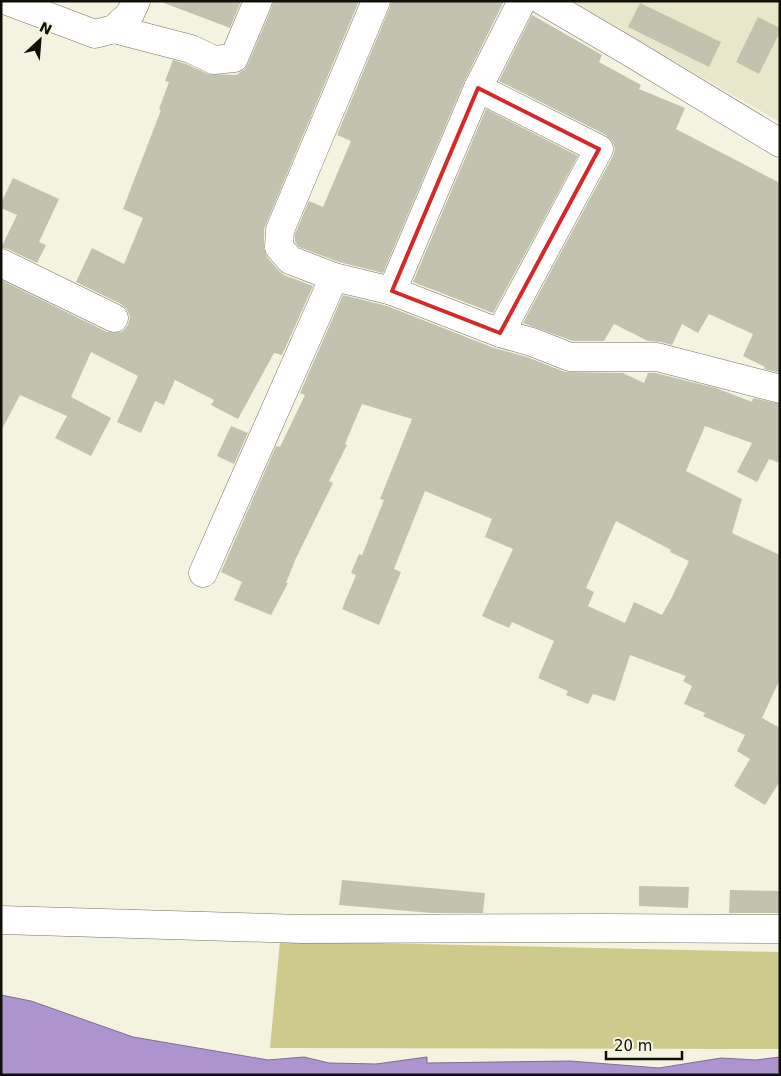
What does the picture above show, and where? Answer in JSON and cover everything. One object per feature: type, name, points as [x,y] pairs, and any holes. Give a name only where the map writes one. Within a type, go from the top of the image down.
[{"type":"street","points":[[7,1],[94,34],[114,29],[191,49],[214,60],[234,58],[258,1]]},
{"type":"street","points":[[114,29],[130,14],[136,1]]},
{"type":"street","points":[[376,1],[280,230],[279,247],[290,260],[334,276],[392,291],[500,333],[570,357],[658,357],[780,389]]},
{"type":"street","points":[[392,291],[478,88],[522,1]]},
{"type":"street","points":[[543,1],[780,143]]},
{"type":"street","points":[[478,88],[599,149],[500,333]]},
{"type":"street","points":[[1,263],[114,318]]},
{"type":"street","points":[[203,573],[334,276]]},
{"type":"street","points":[[1,920],[302,930],[780,929]]},
{"type":"highlighted area","points":[[478,88],[599,149],[500,333],[392,291]]},
{"type":"shaded area","points":[[568,1],[780,1],[780,122]]},
{"type":"shaded area","points":[[280,941],[780,952],[780,1049],[270,1048]]},
{"type":"shaded area","points":[[1,995],[31,1001],[133,1037],[268,1060],[304,1057],[329,1063],[376,1064],[427,1057],[427,1063],[570,1061],[659,1068],[721,1058],[756,1060],[780,1057],[780,1075],[1,1075]]},
{"type":"building","points":[[164,1],[241,1],[230,28],[164,3]]},
{"type":"building","points":[[273,1],[359,1],[264,229],[264,247],[267,257],[278,270],[284,275],[313,286],[282,355],[274,353],[238,419],[211,405],[214,400],[175,380],[164,405],[155,401],[141,433],[117,422],[138,376],[91,352],[71,397],[111,418],[91,456],[55,438],[67,416],[20,395],[1,431],[1,280],[107,332],[116,333],[123,331],[128,325],[130,317],[127,309],[121,304],[76,282],[92,248],[124,264],[143,218],[123,209],[161,110],[159,109],[169,82],[165,81],[173,60],[208,74],[236,75],[244,70],[248,64]]},
{"type":"building","points":[[391,1],[504,1],[464,82],[383,273],[339,262],[299,247],[295,242],[295,234],[309,201],[323,207],[351,141],[337,135]]},
{"type":"building","points":[[640,3],[721,42],[709,67],[628,27]]},
{"type":"building","points":[[532,15],[602,55],[599,62],[641,85],[639,89],[685,108],[676,129],[780,183],[780,373],[764,369],[765,367],[743,356],[753,334],[709,314],[698,333],[682,324],[672,345],[648,341],[614,324],[604,341],[573,341],[523,323],[613,156],[615,149],[612,141],[606,135],[499,81]]},
{"type":"building","points":[[758,17],[780,28],[780,32],[759,74],[736,62]]},
{"type":"building","points":[[486,109],[578,156],[493,313],[413,282]]},
{"type":"building","points":[[13,178],[59,199],[39,242],[46,245],[37,263],[8,249],[1,248],[17,215],[1,208],[1,203]]},
{"type":"building","points":[[343,295],[387,306],[494,348],[527,357],[565,372],[623,373],[644,383],[648,373],[655,373],[716,388],[752,402],[753,398],[780,404],[780,463],[769,459],[757,482],[737,472],[752,443],[705,426],[686,471],[742,499],[732,533],[780,555],[780,679],[762,718],[780,728],[780,781],[765,805],[734,786],[750,759],[737,751],[745,735],[703,716],[705,713],[684,704],[692,686],[683,681],[686,676],[630,655],[615,701],[593,694],[588,704],[566,695],[568,691],[538,678],[554,641],[512,622],[509,628],[482,616],[513,549],[485,537],[492,519],[425,491],[394,569],[401,572],[379,625],[342,609],[356,575],[351,573],[359,554],[362,555],[384,500],[380,499],[412,419],[362,404],[345,444],[347,445],[329,481],[333,483],[296,558],[286,583],[288,583],[271,615],[234,600],[242,582],[221,572],[276,446],[280,447],[305,395],[300,393]],"holes":[[[616,521],[671,550],[670,552],[689,561],[662,615],[634,602],[625,623],[588,606],[594,592],[586,588]]]},
{"type":"building","points":[[231,426],[248,433],[234,464],[217,456]]},
{"type":"building","points":[[342,880],[485,893],[483,913],[432,913],[339,905]]},
{"type":"building","points":[[639,886],[689,887],[688,908],[639,906]]},
{"type":"building","points":[[730,890],[780,891],[780,913],[729,913]]}]
